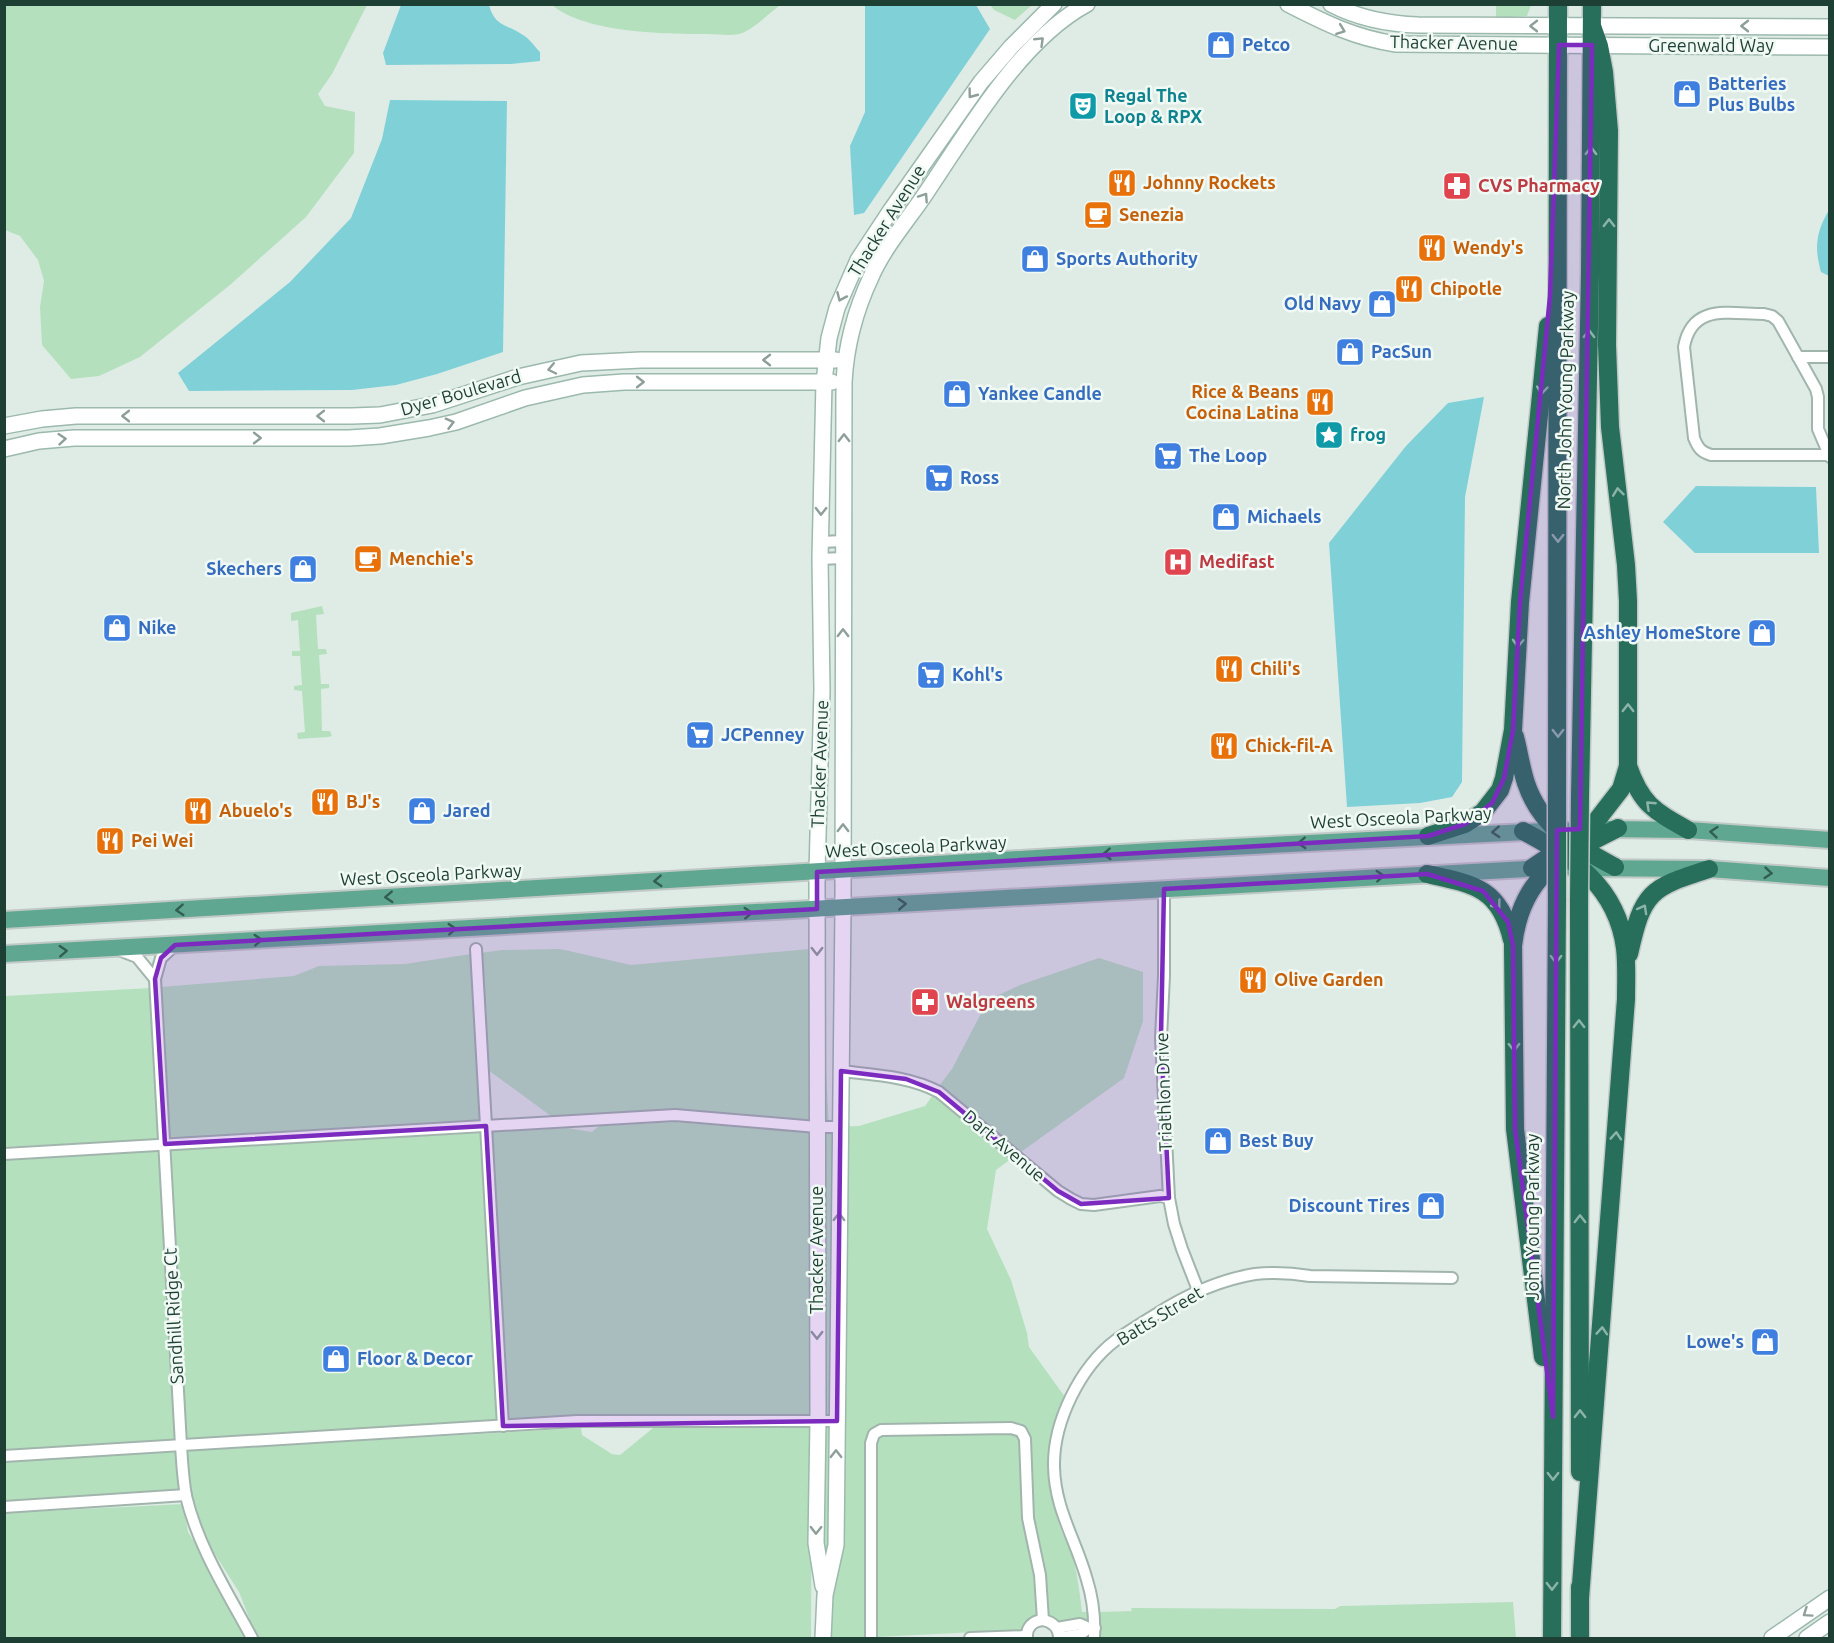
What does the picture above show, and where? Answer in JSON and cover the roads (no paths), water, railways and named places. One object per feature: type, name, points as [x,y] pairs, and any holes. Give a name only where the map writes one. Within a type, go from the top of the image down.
[{"type":"highway","name":"North John Young Parkway","points":[[1557,797],[1558,4]]},
{"type":"highway","points":[[1569,849],[1590,829],[1621,789],[1628,766],[1628,601],[1625,554],[1610,427],[1607,345],[1609,131],[1604,72],[1595,46],[1592,26],[1592,4]]},
{"type":"highway","name":"North John Young Parkway","points":[[1580,1598],[1580,797],[1595,46]]},
{"type":"highway","points":[[1428,836],[1465,824],[1492,803],[1504,778],[1514,729],[1520,602],[1548,319],[1558,164]]},
{"type":"highway","points":[[1514,729],[1529,791],[1537,806],[1612,906],[1622,934],[1626,964]]},
{"type":"highway","points":[[1628,766],[1641,797],[1662,816],[1688,830]]},
{"type":"highway","name":"John Young Parkway","points":[[1552,1638],[1557,797]]},
{"type":"highway","points":[[1553,1418],[1545,1380],[1541,1329],[1515,1129],[1513,946],[1521,909],[1534,886],[1540,868],[1569,849],[1618,828]]},
{"type":"highway","points":[[1523,831],[1615,867]]},
{"type":"highway","points":[[1580,1638],[1580,1598],[1618,1107],[1626,964],[1636,922],[1651,896],[1673,880],[1709,869]]},
{"type":"highway","points":[[1427,874],[1464,882],[1484,891],[1500,908],[1508,922],[1513,946]]},
{"type":"main road","name":"West Osceola Parkway","points":[[4,920],[1523,831],[1618,828],[1688,830],[1830,840]]},
{"type":"main road","points":[[4,954],[1540,868],[1709,869],[1830,878]]},
{"type":"street","name":"Thacker Avenue","points":[[825,1595],[816,1543],[818,1421],[817,872],[822,690],[820,559],[824,382],[829,338],[841,298],[858,260],[891,210],[981,82],[1011,47],[1054,4]]},
{"type":"street","name":"Thacker Avenue","points":[[823,1638],[825,1595],[836,1545],[843,908],[845,361],[856,314],[872,275],[907,221],[1018,61],[1062,20],[1087,4]]},
{"type":"street","name":"Thacker Avenue","points":[[1288,4],[1334,28],[1396,44],[1595,46]]},
{"type":"street","name":"Thacker Avenue","points":[[1331,4],[1344,11],[1378,21],[1418,25],[1592,26]]},
{"type":"street","points":[[1396,44],[1401,32],[1418,25]]},
{"type":"street","name":"Greenwald Way","points":[[1592,26],[1830,27]]},
{"type":"street","points":[[1803,27],[1804,46]]},
{"type":"street","name":"Greenwald Way","points":[[1595,46],[1830,47]]},
{"type":"street","points":[[891,210],[907,221]]},
{"type":"street","points":[[1710,314],[1764,314],[1778,321],[1816,389],[1818,429],[1829,456],[1711,455],[1698,448],[1694,438],[1684,347],[1686,335],[1692,325],[1700,318],[1710,314]]},
{"type":"street","points":[[1798,357],[1830,357]]},
{"type":"street","name":"Dyer Boulevard","points":[[4,426],[76,416],[352,416],[388,413],[432,405],[518,377],[582,363],[641,360],[845,361]]},
{"type":"street","points":[[582,363],[583,386]]},
{"type":"street","name":"Dyer Boulevard","points":[[4,449],[39,441],[74,438],[380,436],[456,422],[525,398],[583,386],[624,382],[844,382]]},
{"type":"street","points":[[349,438],[352,416]]},
{"type":"street","points":[[821,542],[843,541]]},
{"type":"street","points":[[820,559],[843,558]]},
{"type":"street","name":"Triathlon Drive","points":[[1164,889],[1161,1038],[1169,1198],[1174,1224],[1198,1290]]},
{"type":"street","points":[[155,979],[161,958],[175,945]]},
{"type":"street","points":[[113,948],[137,957],[155,979]]},
{"type":"street","points":[[476,949],[503,1426]]},
{"type":"street","name":"Sandhill Ridge Ct","points":[[155,979],[181,1445],[186,1495],[195,1526],[210,1560],[252,1638]]},
{"type":"street","name":"Dart Avenue","points":[[841,1071],[906,1079],[925,1084],[939,1092],[1058,1191],[1081,1203],[1102,1205],[1160,1196],[1169,1198]]},
{"type":"street","points":[[4,1154],[675,1115],[840,1127]]},
{"type":"street","points":[[817,1260],[838,1260]]},
{"type":"street","name":"Batts Street","points":[[1093,1632],[1093,1600],[1087,1577],[1063,1519],[1056,1492],[1054,1466],[1056,1440],[1063,1414],[1075,1388],[1094,1362],[1115,1341],[1198,1290],[1257,1274],[1452,1278]]},
{"type":"street","points":[[4,1456],[577,1421],[837,1421]]},
{"type":"street","points":[[871,1638],[871,1443],[874,1434],[881,1430],[1011,1428],[1020,1431],[1025,1439],[1028,1518],[1040,1575],[1043,1620]]},
{"type":"street","points":[[4,1507],[186,1495]]},
{"type":"street","points":[[1772,1638],[1830,1598]]},
{"type":"street","points":[[970,1638],[1027,1637],[1031,1624],[1043,1620],[1048,1621],[1058,1635],[1080,1624],[1093,1632]]},
{"type":"street","points":[[1785,1628],[1808,1637],[1830,1622]]},
{"type":"water","points":[[401,5],[489,5],[498,21],[525,36],[532,43],[540,52],[540,61],[511,64],[386,65],[383,53]]},
{"type":"water","points":[[865,5],[976,5],[990,29],[864,213],[854,215],[850,146],[865,112]]},
{"type":"water","points":[[390,100],[507,101],[503,352],[396,385],[352,390],[189,391],[178,373],[290,282],[351,218],[382,139]]},
{"type":"water","points":[[1829,210],[1830,276],[1821,272],[1817,255],[1821,225]]},
{"type":"water","points":[[1484,397],[1465,497],[1462,782],[1452,797],[1420,803],[1347,807],[1329,543],[1406,446],[1448,403]]},
{"type":"water","points":[[1696,486],[1816,487],[1819,553],[1695,553],[1663,522]]},
{"type":"place","name":"Petco","points":[[1221,45]]},
{"type":"place","name":"Batteries Plus Bulbs","points":[[1687,94]]},
{"type":"place","name":"Regal The Loop & RPX","points":[[1083,106]]},
{"type":"place","name":"Johnny Rockets","points":[[1122,183]]},
{"type":"place","name":"CVS Pharmacy","points":[[1457,186]]},
{"type":"place","name":"Senezia","points":[[1098,215]]},
{"type":"place","name":"Wendy's","points":[[1432,248]]},
{"type":"place","name":"Sports Authority","points":[[1035,259]]},
{"type":"place","name":"Chipotle","points":[[1409,289]]},
{"type":"place","name":"Old Navy","points":[[1382,304]]},
{"type":"place","name":"PacSun","points":[[1350,352]]},
{"type":"place","name":"Yankee Candle","points":[[957,394]]},
{"type":"place","name":"Rice & Beans Cocina Latina","points":[[1320,402]]},
{"type":"place","name":"frog","points":[[1329,435]]},
{"type":"place","name":"The Loop","points":[[1168,456]]},
{"type":"place","name":"Ross","points":[[939,478]]},
{"type":"place","name":"Michaels","points":[[1226,517]]},
{"type":"place","name":"Menchie's","points":[[368,559]]},
{"type":"place","name":"Medifast","points":[[1178,562]]},
{"type":"place","name":"Skechers","points":[[303,569]]},
{"type":"place","name":"Nike","points":[[117,628]]},
{"type":"place","name":"Ashley HomeStore","points":[[1762,633]]},
{"type":"place","name":"Chili's","points":[[1229,669]]},
{"type":"place","name":"Kohl's","points":[[931,675]]},
{"type":"place","name":"JCPenney","points":[[700,735]]},
{"type":"place","name":"Chick-fil-A","points":[[1224,746]]},
{"type":"place","name":"BJ's","points":[[325,802]]},
{"type":"place","name":"Abuelo's","points":[[198,811]]},
{"type":"place","name":"Jared","points":[[422,811]]},
{"type":"place","name":"Pei Wei","points":[[110,841]]},
{"type":"place","name":"Olive Garden","points":[[1253,980]]},
{"type":"place","name":"Walgreens","points":[[925,1002]]},
{"type":"place","name":"Best Buy","points":[[1218,1141]]},
{"type":"place","name":"Discount Tires","points":[[1431,1206]]},
{"type":"place","name":"Lowe's","points":[[1765,1342]]},
{"type":"place","name":"Floor & Decor","points":[[336,1359]]}]
